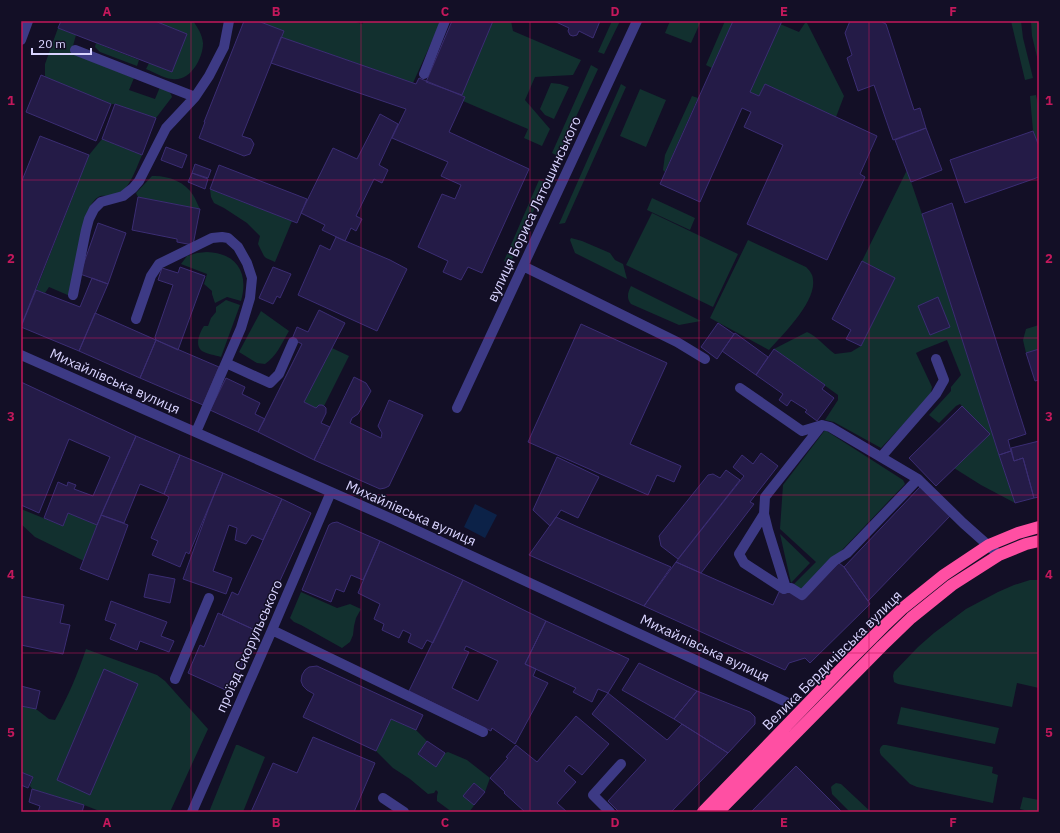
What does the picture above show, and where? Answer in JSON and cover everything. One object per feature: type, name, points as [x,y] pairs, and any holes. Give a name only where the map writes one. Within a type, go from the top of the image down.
[{"type":"highway","name":"Велика Бердичівська вулиця","points":[[703,812],[903,608],[944,575],[989,546],[1018,533],[1039,527]]},
{"type":"highway","name":"Велика Бердичівська вулиця","points":[[718,812],[882,646],[912,618],[952,585],[999,555],[1026,544],[1039,541]]},
{"type":"street","points":[[21,40],[28,21]]},
{"type":"street","points":[[73,295],[86,230],[94,209],[101,202],[123,196],[139,181],[166,128],[195,97],[209,76],[224,47],[229,21]]},
{"type":"street","points":[[424,74],[445,21]]},
{"type":"street","name":"вулиця Бориса Лятошинського","points":[[457,408],[637,21]]},
{"type":"street","points":[[75,50],[195,97]]},
{"type":"street","points":[[136,319],[151,276],[159,264],[212,238],[222,237],[228,238],[238,248],[247,263],[252,278],[248,306],[241,328],[196,432]]},
{"type":"street","points":[[523,266],[677,342],[705,359]]},
{"type":"street","points":[[226,364],[270,383],[279,374],[294,342]]},
{"type":"street","name":"Михайлівська вулиця","points":[[21,355],[399,522],[786,702]]},
{"type":"street","points":[[881,457],[936,394],[944,380],[936,359]]},
{"type":"street","points":[[740,388],[802,431],[822,425],[830,428],[918,479],[963,523],[999,555]]},
{"type":"street","points":[[786,588],[764,514],[765,497],[822,425]]},
{"type":"street","points":[[764,514],[739,554],[744,563],[754,570],[784,589],[791,588],[802,595],[834,561],[847,553],[918,479]]},
{"type":"street","name":"проїзд Скорульського","points":[[192,812],[298,570],[330,492]]},
{"type":"street","points":[[175,679],[208,598]]},
{"type":"street","points":[[272,630],[483,732]]},
{"type":"street","points":[[610,812],[593,794],[621,764]]},
{"type":"street","points":[[383,798],[404,812]]},
{"type":"green space","points":[[155,21],[193,21],[200,31],[203,43],[201,56],[190,73],[184,77],[172,79],[146,69],[149,63],[172,72],[187,34]]},
{"type":"green space","points":[[258,21],[353,21],[362,24],[364,21],[441,21],[413,83],[281,37]]},
{"type":"green space","points":[[493,21],[511,21],[513,31],[581,60],[573,75],[535,77],[525,100],[550,129],[542,146],[524,138],[528,129],[463,101],[465,97],[462,95]]},
{"type":"green space","points":[[612,21],[620,21],[604,54],[598,52]]},
{"type":"green space","points":[[670,21],[701,21],[691,43],[665,33]]},
{"type":"green space","points":[[725,21],[733,21],[712,68],[706,65]]},
{"type":"green space","points":[[1011,21],[1021,21],[1023,38],[1033,78],[1025,80]]},
{"type":"green space","points":[[1031,21],[1039,21],[1039,65],[1032,36]]},
{"type":"green space","points":[[805,23],[807,23],[844,96],[836,117],[765,84],[759,96],[750,92],[780,24],[799,32]]},
{"type":"green space","points":[[58,28],[76,35],[71,53],[134,78],[129,90],[155,99],[160,87],[166,89],[172,97],[156,118],[111,104],[45,77],[45,64]]},
{"type":"green space","points":[[96,43],[139,60],[137,66],[100,52],[95,47]]},
{"type":"green space","points":[[591,65],[598,69],[558,156],[552,153]]},
{"type":"green space","points":[[551,83],[569,87],[554,119],[545,115],[540,109]]},
{"type":"green space","points":[[621,84],[626,87],[565,223],[559,224]]},
{"type":"green space","points":[[640,89],[666,100],[646,147],[620,136]]},
{"type":"green space","points":[[1036,95],[1039,108],[1039,146],[1033,131],[1030,96]]},
{"type":"green space","points":[[692,96],[698,98],[665,172],[663,170],[665,155]]},
{"type":"green space","points":[[102,139],[142,155],[130,182],[122,191],[114,196],[98,197],[91,205],[70,296],[49,287],[45,293],[36,290],[89,155]]},
{"type":"green space","points":[[907,170],[1015,503],[981,485],[954,468],[989,434],[960,404],[956,406],[939,423],[929,415],[951,391],[951,387],[961,375],[947,340],[916,353],[932,387],[931,393],[881,448],[834,422],[825,420],[838,400],[838,395],[774,349],[807,332],[835,354],[851,352],[861,346],[895,278],[862,261]]},
{"type":"green space","points":[[152,176],[169,178],[185,186],[190,190],[200,209],[138,197],[136,193]]},
{"type":"green space","points":[[539,180],[546,183],[510,264],[504,261]]},
{"type":"green space","points":[[210,189],[292,221],[275,262],[264,256],[258,244],[260,236],[247,223],[214,203],[211,197]]},
{"type":"green space","points":[[652,198],[695,218],[690,230],[647,210]]},
{"type":"green space","points":[[652,213],[738,254],[713,307],[626,265]]},
{"type":"green space","points":[[571,238],[610,253],[615,260],[623,264],[627,279],[575,253],[570,240]]},
{"type":"green space","points":[[748,240],[806,267],[811,272],[813,278],[813,289],[804,308],[790,327],[769,350],[710,318]]},
{"type":"green space","points":[[207,252],[226,256],[238,266],[242,273],[243,282],[241,301],[227,297],[215,303],[212,291],[204,284],[207,274],[181,264],[187,256]]},
{"type":"green space","points":[[631,286],[701,321],[679,325],[631,304],[628,300],[628,295]]},
{"type":"green space","points":[[226,300],[240,305],[221,357],[202,351],[198,345],[198,342],[202,329],[204,326],[208,326],[211,318],[216,312],[216,307]]},
{"type":"green space","points":[[261,311],[289,331],[276,354],[265,364],[257,363],[239,352]]},
{"type":"green space","points":[[1039,325],[1039,349],[1026,353],[1023,340],[1026,329]]},
{"type":"green space","points":[[332,348],[349,356],[324,406],[321,405],[316,408],[304,402]]},
{"type":"green space","points":[[825,430],[903,480],[905,484],[803,591],[793,585],[816,562],[780,529],[783,485]]},
{"type":"green space","points":[[21,509],[63,526],[68,513],[97,525],[84,561],[35,537],[21,524]]},
{"type":"green space","points":[[780,534],[810,563],[791,583]]},
{"type":"green space","points":[[1030,580],[1039,580],[1039,688],[1017,683],[1012,707],[894,682],[894,672],[918,647],[966,609],[998,592]]},
{"type":"green space","points":[[301,592],[337,608],[350,604],[361,609],[356,618],[353,635],[350,642],[342,648],[294,622],[290,618]]},
{"type":"green space","points":[[86,649],[157,675],[165,681],[208,729],[170,812],[102,812],[32,789],[30,786],[33,777],[21,772],[21,706],[36,709],[49,719],[55,720],[80,667]]},
{"type":"green space","points":[[901,707],[999,728],[995,744],[897,724]]},
{"type":"green space","points":[[391,719],[416,730],[427,741],[418,754],[436,766],[445,753],[448,752],[467,760],[490,778],[485,792],[474,783],[464,796],[474,805],[469,812],[452,812],[437,801],[438,792],[436,790],[434,793],[428,794],[410,779],[393,768],[376,751]]},
{"type":"green space","points":[[236,745],[265,757],[243,812],[209,812]]},
{"type":"green space","points":[[883,745],[993,767],[992,773],[998,775],[993,803],[917,787],[910,784],[881,755],[880,750]]},
{"type":"green space","points":[[836,783],[841,784],[871,812],[850,812],[832,794],[831,787]]},
{"type":"green space","points":[[1023,797],[1039,800],[1039,812],[1020,809]]},
{"type":"water","points":[[475,504],[497,515],[485,538],[464,527]]},
{"type":"building","points":[[61,21],[155,21],[187,34],[172,72],[58,28]]},
{"type":"building","points":[[244,21],[258,21],[284,31],[242,136],[251,139],[254,144],[250,154],[244,156],[199,138]]},
{"type":"building","points":[[452,21],[493,21],[462,95],[426,82]]},
{"type":"building","points":[[554,21],[600,21],[593,38],[579,31],[577,35],[570,35],[568,31],[569,28]]},
{"type":"building","points":[[733,21],[782,21],[750,92],[759,96],[765,84],[877,136],[860,174],[865,177],[827,260],[747,224],[783,145],[744,127],[751,112],[742,108],[700,202],[660,184]]},
{"type":"building","points":[[850,21],[882,21],[886,24],[914,110],[920,108],[926,128],[893,140],[874,85],[858,91],[847,58],[852,55],[845,33]]},
{"type":"building","points":[[281,37],[416,84],[419,78],[465,97],[449,132],[529,169],[482,273],[468,267],[461,280],[443,272],[448,261],[418,247],[442,194],[455,199],[461,185],[441,176],[448,162],[392,138],[406,109],[271,63]]},
{"type":"building","points":[[41,75],[111,104],[96,141],[26,112]]},
{"type":"building","points":[[115,104],[156,118],[142,155],[102,139]]},
{"type":"building","points":[[380,114],[398,124],[379,165],[388,170],[382,183],[374,179],[356,216],[362,219],[356,231],[351,228],[345,241],[322,230],[325,225],[301,213],[333,148],[357,159]]},
{"type":"building","points":[[926,128],[942,170],[911,182],[895,140]]},
{"type":"building","points":[[1033,131],[1039,146],[1039,177],[965,203],[950,160]]},
{"type":"building","points":[[40,136],[89,155],[21,326],[21,183]]},
{"type":"building","points":[[166,147],[187,155],[182,168],[161,160]]},
{"type":"building","points":[[195,164],[211,170],[208,178],[192,173]]},
{"type":"building","points":[[219,165],[307,199],[297,223],[210,189]]},
{"type":"building","points":[[192,173],[208,179],[205,189],[188,182]]},
{"type":"building","points":[[138,197],[200,209],[193,245],[177,242],[177,239],[132,230]]},
{"type":"building","points":[[952,203],[1026,434],[1008,440],[1011,451],[999,455],[922,214]]},
{"type":"building","points":[[98,223],[126,233],[108,284],[80,274]]},
{"type":"building","points":[[336,237],[390,260],[407,269],[377,331],[298,295],[320,245],[330,250]]},
{"type":"building","points":[[862,261],[895,278],[861,346],[846,339],[851,330],[832,319]]},
{"type":"building","points":[[180,267],[205,276],[178,350],[156,340],[155,337],[173,285],[158,280],[162,268],[178,273]]},
{"type":"building","points":[[273,267],[291,274],[280,298],[277,296],[273,304],[259,298]]},
{"type":"building","points":[[92,278],[108,284],[79,351],[21,327],[36,290],[80,307]]},
{"type":"building","points":[[938,297],[950,327],[930,335],[918,306]]},
{"type":"building","points":[[319,310],[345,323],[304,402],[316,408],[319,405],[324,406],[326,408],[326,413],[321,423],[330,427],[314,460],[258,432],[302,344],[292,339],[297,327],[308,332]]},
{"type":"building","points":[[95,313],[156,340],[140,378],[79,351]]},
{"type":"building","points":[[718,323],[734,334],[717,359],[701,347]]},
{"type":"building","points":[[581,324],[667,363],[630,444],[681,466],[674,482],[657,475],[648,495],[528,442]]},
{"type":"building","points":[[735,333],[768,357],[756,375],[722,351]]},
{"type":"building","points":[[156,340],[219,367],[203,405],[140,378]]},
{"type":"building","points":[[774,349],[825,385],[822,389],[834,398],[817,421],[805,412],[807,410],[791,400],[787,406],[779,400],[783,394],[756,375]]},
{"type":"building","points":[[1039,349],[1039,380],[1035,381],[1026,353]]},
{"type":"building","points":[[354,377],[366,383],[371,391],[358,414],[352,418],[350,423],[381,438],[382,433],[378,426],[389,400],[423,415],[389,486],[385,488],[380,489],[314,460]]},
{"type":"building","points":[[226,378],[245,387],[242,394],[260,403],[255,414],[265,419],[258,432],[210,410]]},
{"type":"building","points":[[21,382],[136,436],[97,525],[68,513],[63,526],[44,518],[58,482],[67,486],[68,482],[76,485],[74,489],[93,496],[110,457],[69,439],[39,513],[21,505]]},
{"type":"building","points":[[962,406],[990,434],[936,486],[909,458]]},
{"type":"building","points":[[136,436],[180,455],[164,494],[140,484],[124,523],[101,515]]},
{"type":"building","points":[[1039,441],[1039,497],[1034,498],[1023,458],[1014,461],[1011,448]]},
{"type":"building","points":[[1011,451],[1014,461],[1023,458],[1034,498],[1015,503],[999,455]]},
{"type":"building","points":[[761,453],[778,466],[750,502],[754,504],[701,573],[676,562],[744,476],[733,467],[742,455],[753,464]]},
{"type":"building","points":[[180,455],[223,473],[189,554],[186,552],[180,567],[152,555],[158,541],[151,538],[169,497],[164,494]]},
{"type":"building","points":[[557,457],[599,477],[578,518],[561,510],[550,526],[533,510]]},
{"type":"building","points":[[726,470],[740,480],[678,559],[661,546],[659,536],[708,475],[713,474],[720,478]]},
{"type":"building","points":[[223,473],[282,499],[263,540],[252,535],[246,544],[235,540],[237,528],[229,525],[213,571],[232,578],[226,594],[183,579]]},
{"type":"building","points":[[920,487],[950,516],[868,601],[844,567]]},
{"type":"building","points":[[282,499],[311,513],[257,631],[222,615],[232,592],[238,595]]},
{"type":"building","points":[[101,515],[128,525],[108,580],[80,569]]},
{"type":"building","points":[[556,517],[671,567],[644,606],[529,555]]},
{"type":"building","points":[[337,522],[380,541],[363,580],[351,575],[344,592],[336,589],[331,602],[302,590],[329,525]]},
{"type":"building","points":[[380,541],[463,580],[433,643],[427,640],[422,649],[408,642],[411,634],[403,630],[399,638],[382,630],[384,624],[374,619],[380,604],[358,593]]},
{"type":"building","points":[[676,562],[773,605],[779,592],[791,591],[801,599],[839,563],[844,567],[870,604],[810,663],[805,658],[789,663],[785,670],[644,606]]},
{"type":"building","points":[[149,574],[175,579],[170,603],[144,597]]},
{"type":"building","points":[[463,580],[546,621],[525,664],[536,669],[533,676],[548,683],[515,744],[492,728],[491,731],[409,691]],"holes":[[[466,646],[498,661],[478,701],[452,688],[469,652],[464,650]]]},
{"type":"building","points":[[21,596],[64,605],[60,623],[70,625],[63,654],[21,645]]},
{"type":"building","points":[[111,601],[167,622],[161,636],[174,641],[169,652],[140,641],[137,650],[110,639],[116,624],[105,620]]},
{"type":"building","points":[[218,613],[257,631],[230,692],[188,673],[200,645],[204,647]]},
{"type":"building","points":[[546,621],[629,659],[608,693],[598,689],[592,702],[573,692],[576,688],[525,664]]},
{"type":"building","points":[[639,663],[697,691],[674,719],[622,690]]},
{"type":"building","points":[[317,666],[423,715],[416,730],[391,719],[376,751],[303,717],[314,694],[303,686],[301,681],[302,675],[309,667]]},
{"type":"building","points":[[104,669],[138,684],[90,795],[57,780]]},
{"type":"building","points":[[21,686],[40,691],[36,709],[21,706]]},
{"type":"building","points":[[697,691],[750,712],[755,717],[755,724],[728,753],[674,719]]},
{"type":"building","points":[[608,693],[667,740],[682,724],[728,753],[671,812],[619,812],[608,801],[646,760],[592,714]]},
{"type":"building","points":[[576,716],[609,744],[582,775],[569,765],[564,771],[576,782],[557,803],[567,812],[525,812],[490,778],[508,758],[506,757],[516,745],[537,762]]},
{"type":"building","points":[[313,737],[375,763],[354,812],[251,812],[273,763],[297,773]]},
{"type":"building","points":[[427,741],[445,753],[436,767],[418,754]]},
{"type":"building","points":[[796,766],[842,812],[751,812]]},
{"type":"building","points":[[21,772],[33,777],[28,788],[21,785]]},
{"type":"building","points":[[474,783],[485,792],[474,805],[463,796]]},
{"type":"building","points":[[32,789],[84,805],[82,812],[38,812],[40,806],[29,802]]}]
